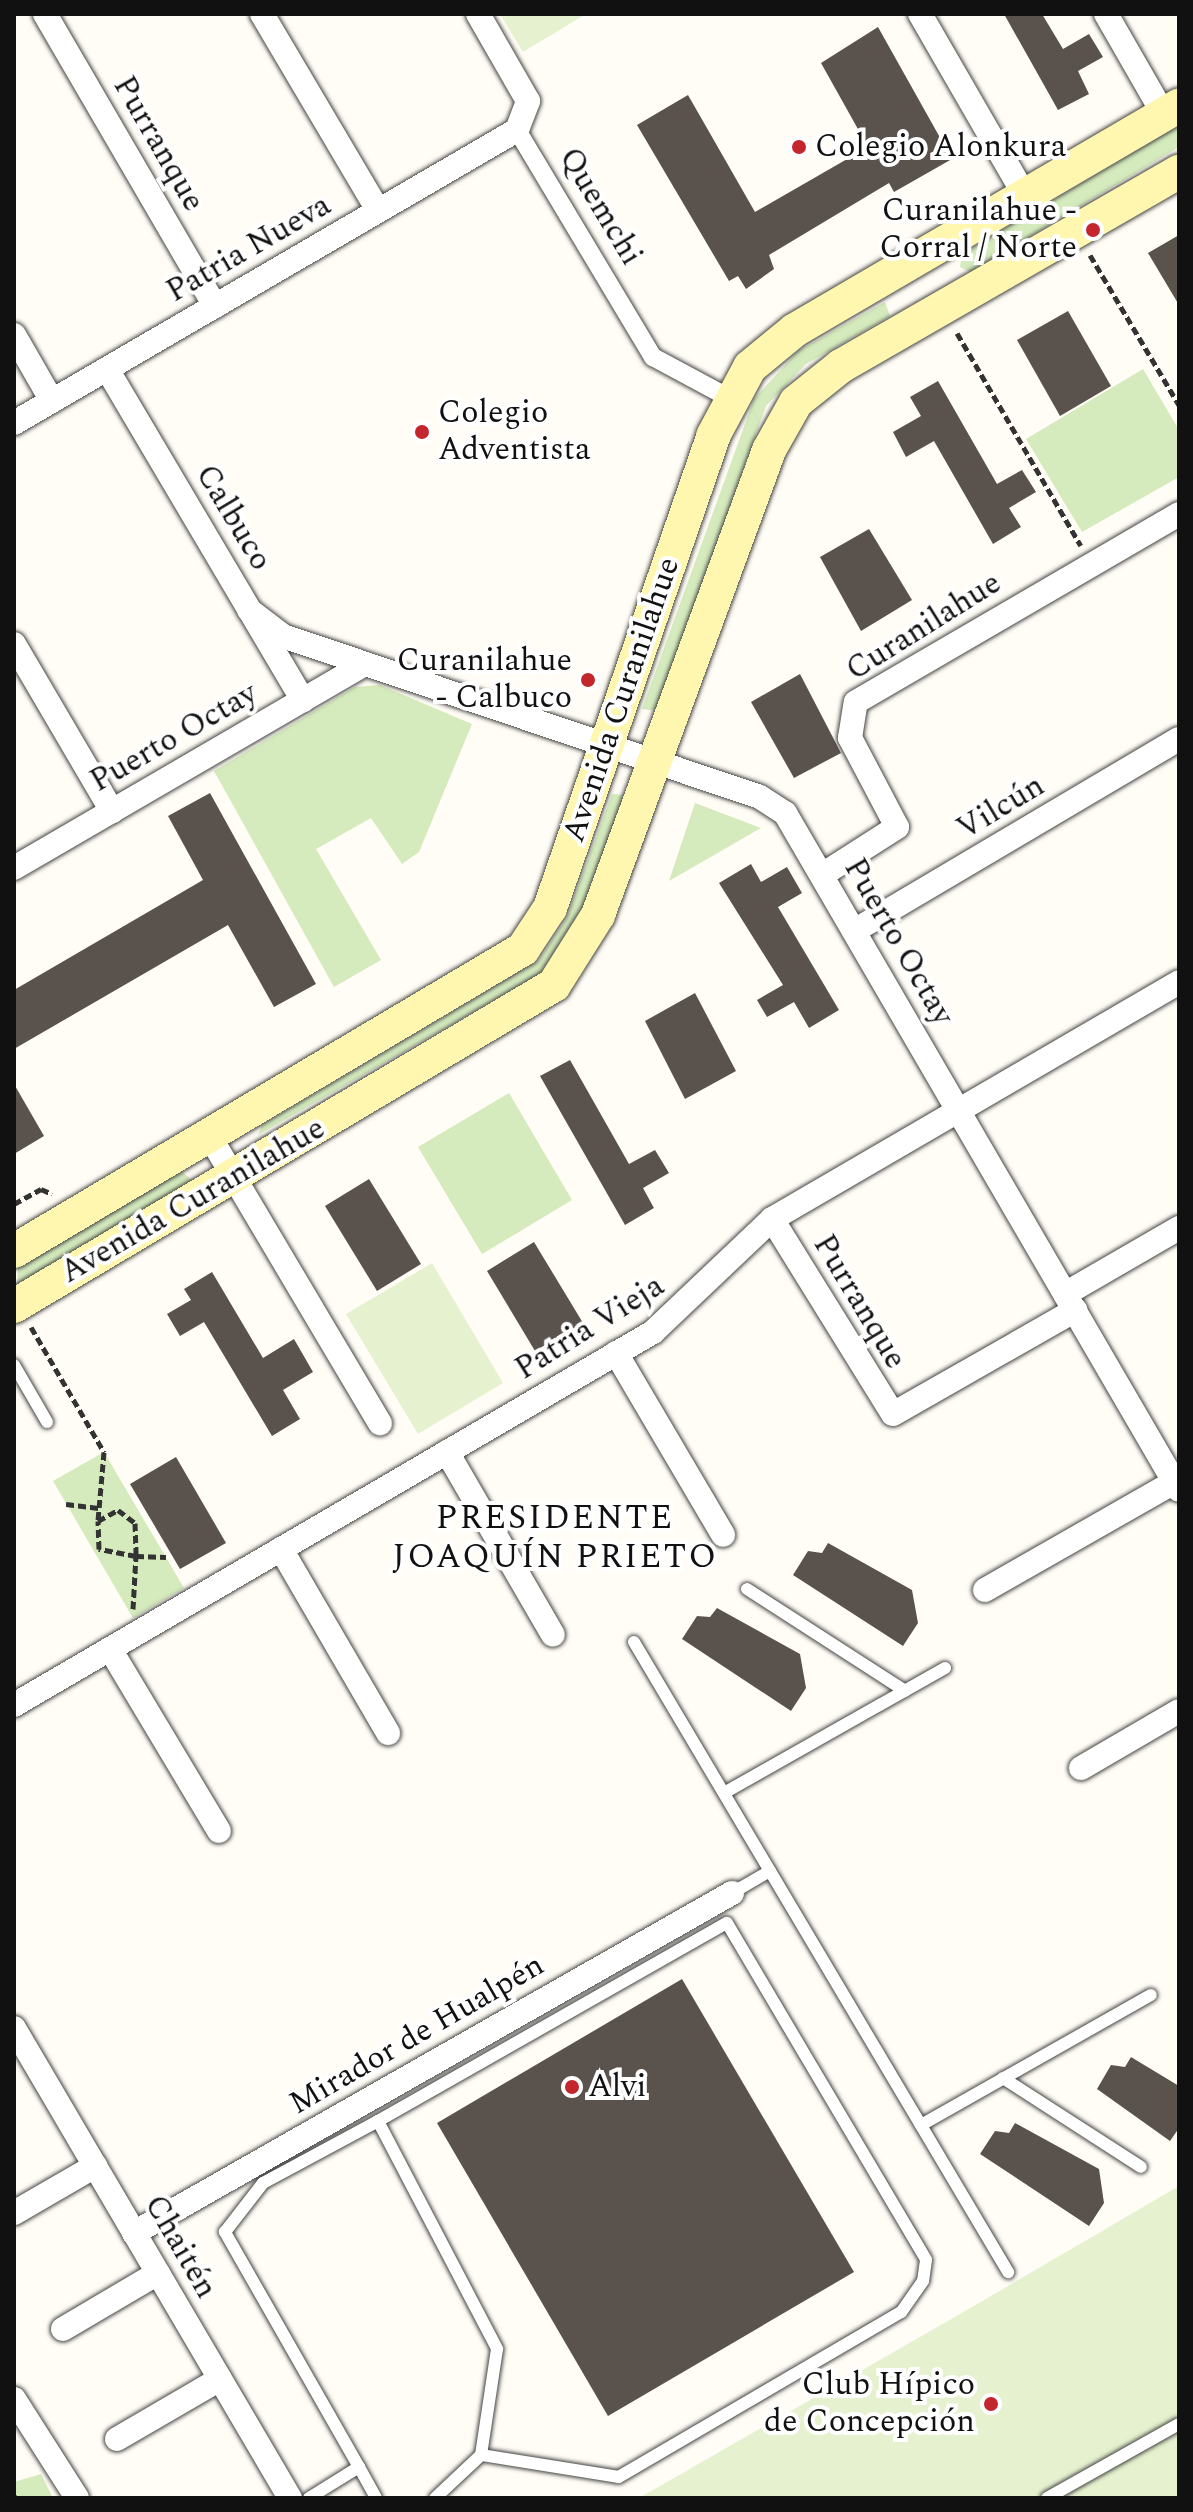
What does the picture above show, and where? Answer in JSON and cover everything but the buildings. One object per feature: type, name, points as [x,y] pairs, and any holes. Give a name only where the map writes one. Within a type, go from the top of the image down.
[{"type":"main road","name":"Avenida Curanilahue","points":[[14,1251],[523,949],[550,908],[729,398],[777,342],[1172,111]]},
{"type":"main road","name":"Avenida Curanilahue","points":[[16,1305],[554,985],[590,934],[785,417],[824,376],[965,312],[1179,172]]},
{"type":"main road","points":[[932,250],[965,312]]},
{"type":"street","name":"Purranque","points":[[45,14],[215,306]]},
{"type":"street","points":[[262,14],[378,210]]},
{"type":"street","name":"Quemchi","points":[[478,14],[528,101],[517,130],[653,357],[729,398]]},
{"type":"street","points":[[920,14],[1025,196]]},
{"type":"street","points":[[1106,14],[1172,111]]},
{"type":"street","name":"Patria Nueva","points":[[14,423],[517,130]]},
{"type":"street","points":[[14,335],[52,401]]},
{"type":"street","name":"Calbuco","points":[[107,369],[303,700]]},
{"type":"street","name":"Curanilahue","points":[[822,875],[897,827],[850,738],[856,702],[1179,514]]},
{"type":"street","name":"Puerto Octay","points":[[249,610],[275,632],[777,806],[822,875],[1177,1486]]},
{"type":"street","points":[[14,644],[112,811]]},
{"type":"street","name":"Puerto Octay","points":[[14,868],[365,664]]},
{"type":"street","name":"Vilcún","points":[[854,931],[1179,739]]},
{"type":"street","name":"Patria Vieja","points":[[14,1705],[616,1353],[692,1302],[772,1219],[1179,982]]},
{"type":"street","points":[[210,1137],[380,1423]]},
{"type":"street","name":"Purranque","points":[[772,1219],[893,1414],[1070,1302]]},
{"type":"street","points":[[1070,1302],[1179,1228]]},
{"type":"street","points":[[616,1353],[723,1535]]},
{"type":"street","points":[[447,1452],[553,1635]]},
{"type":"street","points":[[985,1590],[1177,1486]]},
{"type":"street","points":[[281,1549],[388,1733]]},
{"type":"street","points":[[110,1649],[219,1831]]},
{"type":"street","points":[[1081,1768],[1179,1711]]},
{"type":"street","name":"Mirador de Hualpén","points":[[134,2233],[732,1893]]},
{"type":"street","name":"Chaitén","points":[[14,2028],[22,2058],[95,2166],[290,2498]]},
{"type":"street","points":[[14,2213],[95,2166]]},
{"type":"street","points":[[63,2329],[158,2273]]},
{"type":"street","points":[[117,2439],[220,2379]]},
{"type":"street","points":[[14,2399],[77,2498]]},
{"type":"lane","points":[[14,1365],[47,1422]]},
{"type":"lane","points":[[747,1589],[905,1691]]},
{"type":"lane","points":[[634,1642],[1008,2272]]},
{"type":"lane","points":[[724,1793],[945,1668]]},
{"type":"lane","points":[[732,1893],[770,1871]]},
{"type":"lane","points":[[376,2498],[225,2232],[263,2183],[727,1923],[926,2260],[923,2281],[901,2312],[619,2477],[481,2455]]},
{"type":"lane","points":[[921,2125],[1151,1995]]},
{"type":"lane","points":[[1003,2078],[1141,2167]]},
{"type":"lane","points":[[378,2121],[497,2349],[481,2455],[435,2498]]},
{"type":"lane","points":[[1047,2498],[1179,2424]]},
{"type":"lane","points":[[309,2498],[359,2467]]},
{"type":"path","points":[[1077,263],[1103,248]]},
{"type":"path","points":[[1090,255],[1179,405]]},
{"type":"path","points":[[944,341],[957,333],[965,312]]},
{"type":"path","points":[[957,333],[1092,564]]},
{"type":"path","points":[[16,1305],[104,1452],[98,1521],[99,1549],[136,1556],[166,1557]]},
{"type":"path","points":[[66,1504],[114,1510],[135,1523],[132,1636]]},
{"type":"path","points":[[98,1521],[114,1510]]},
{"type":"green space","points":[[500,14],[586,14],[523,52]]},
{"type":"green space","points":[[1179,125],[1179,147],[970,272],[960,267],[962,254]]},
{"type":"green space","points":[[885,302],[890,316],[806,364],[766,406],[656,711],[642,709],[754,399],[798,351]]},
{"type":"green space","points":[[1143,369],[1179,430],[1179,477],[1082,532],[1026,439]]},
{"type":"green space","points":[[380,685],[472,724],[419,852],[402,864],[371,818],[316,849],[381,960],[334,987],[214,771],[355,687]]},
{"type":"green space","points":[[612,794],[625,795],[586,908],[552,967],[258,1135],[262,1125],[539,960],[567,917]]},
{"type":"green space","points":[[695,803],[761,828],[669,881]]},
{"type":"green space","points":[[509,1093],[572,1200],[482,1254],[418,1147]]},
{"type":"green space","points":[[180,1170],[194,1182],[17,1284],[18,1266]]},
{"type":"green space","points":[[432,1263],[503,1383],[418,1434],[346,1314]]},
{"type":"green space","points":[[104,1452],[184,1588],[133,1618],[53,1481]]},
{"type":"green space","name":"Club Hípico de Concepción","points":[[1179,2186],[1179,2498],[639,2498],[967,2310]]},
{"type":"green space","points":[[41,2474],[53,2498],[14,2498],[14,2482]]},
{"type":"place","name":"Colegio Alonkura","points":[[799,147]]},
{"type":"place","name":"Curanilahue - Corral / Norte","points":[[1093,230]]},
{"type":"place","name":"Colegio Adventista","points":[[422,432]]},
{"type":"place","name":"Curanilahue - Calbuco","points":[[588,680]]},
{"type":"place","name":"Alvi","points":[[572,2087]]},
{"type":"place","name":"Club Hípico de Concepción","points":[[991,2404]]},
{"type":"district","name":"PRESIDENTE JOAQUÍN PRIETO","points":[[555,1538]]}]
